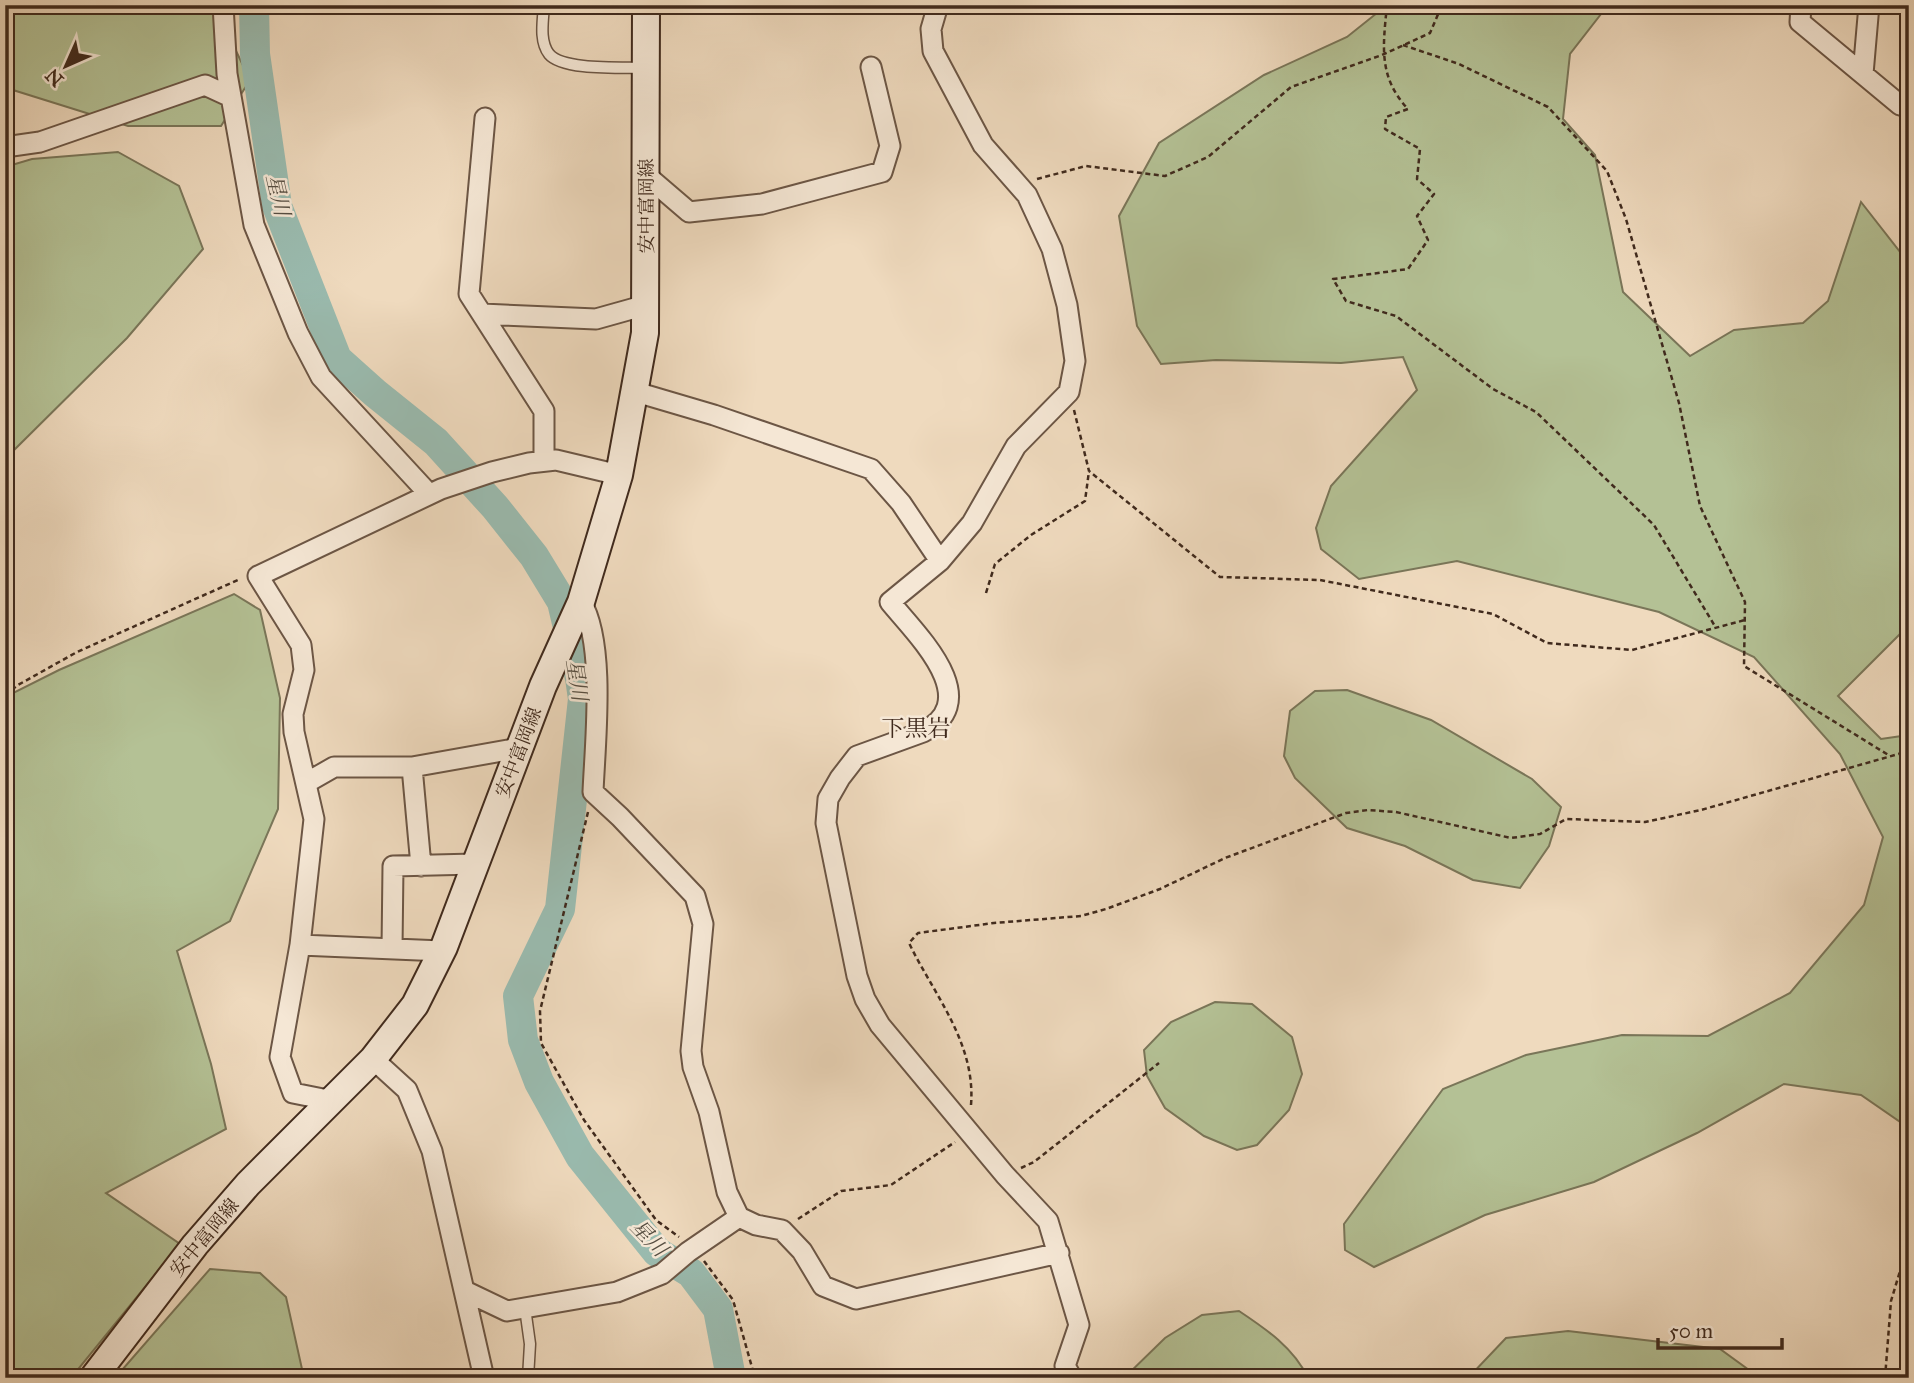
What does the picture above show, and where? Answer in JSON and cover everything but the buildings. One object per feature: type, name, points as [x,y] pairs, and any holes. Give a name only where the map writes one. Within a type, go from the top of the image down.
[{"type":"main road","name":"安中富岡線","points":[[93,1378],[195,1245],[248,1184],[373,1059],[415,1005],[442,951],[543,686],[580,606],[620,475],[645,333],[646,5]]},
{"type":"street","points":[[223,5],[227,74],[254,225],[298,333],[321,377],[435,492]]},
{"type":"street","points":[[938,5],[932,29],[933,51],[984,145],[1027,195],[1052,249],[1067,305],[1075,361],[1069,392],[1016,446],[972,523],[940,561],[890,602],[939,663],[947,680],[949,693],[945,714],[923,732],[857,756],[828,799],[826,822],[857,976],[865,999],[880,1025],[1005,1175],[1048,1221],[1079,1325],[1065,1366],[1072,1378]]},
{"type":"street","points":[[1801,5],[1800,22],[1899,105],[1909,106]]},
{"type":"street","points":[[1863,74],[1869,5]]},
{"type":"street","points":[[647,176],[689,212],[762,204],[882,172],[890,146],[871,67]]},
{"type":"street","points":[[5,147],[40,142],[205,85],[231,97]]},
{"type":"street","points":[[485,118],[469,294],[544,411],[544,461]]},
{"type":"street","points":[[482,314],[596,319],[646,305]]},
{"type":"street","points":[[636,392],[714,415],[872,469],[901,503],[940,561]]},
{"type":"street","points":[[333,1101],[293,1093],[280,1057],[300,945],[314,819],[294,732],[293,713],[304,670],[301,645],[258,576],[435,492],[492,472],[556,460],[620,475]]},
{"type":"street","points":[[580,606],[589,615],[597,694],[593,792],[695,896],[704,924],[691,1051],[693,1067],[709,1112],[727,1192],[739,1217],[756,1225],[782,1230],[802,1251],[823,1286],[856,1299],[1059,1253]]},
{"type":"street","points":[[306,783],[334,768],[412,767],[519,748]]},
{"type":"street","points":[[412,767],[421,866]]},
{"type":"street","points":[[391,949],[393,866],[475,864]]},
{"type":"street","points":[[300,945],[442,951]]},
{"type":"street","points":[[373,1059],[407,1090],[424,1128],[432,1151],[484,1378]]},
{"type":"street","points":[[465,1291],[507,1311],[617,1293],[662,1273],[739,1217]]},
{"type":"lane","points":[[544,5],[543,37],[549,53],[560,62],[646,68]]},
{"type":"lane","points":[[525,1308],[530,1344],[528,1378]]},
{"type":"path","points":[[1387,5],[1382,55],[1395,94],[1408,109],[1386,117],[1385,129],[1420,149],[1417,179],[1434,194],[1417,216],[1428,240],[1408,269],[1333,279],[1346,300],[1396,316],[1493,389],[1536,412],[1654,525],[1716,628]]},
{"type":"path","points":[[1017,184],[1086,166],[1166,176],[1208,157],[1291,86],[1382,55],[1430,33],[1442,5]]},
{"type":"path","points":[[1472,5],[1481,9],[1496,5]]},
{"type":"path","points":[[1402,45],[1459,64],[1548,107],[1607,171],[1626,219],[1679,403],[1700,506],[1745,603],[1744,666],[1891,757]]},
{"type":"path","points":[[986,593],[995,564],[1031,535],[1085,500],[1089,471],[1069,392]]},
{"type":"path","points":[[1089,471],[1220,577],[1320,580],[1493,614],[1547,643],[1632,650],[1745,620]]},
{"type":"path","points":[[5,695],[77,653],[234,580],[258,576]]},
{"type":"path","points":[[782,1230],[841,1191],[891,1185],[970,1132],[972,1094],[967,1055],[944,1002],[909,943],[918,933],[1081,915],[1106,909],[1160,890],[1225,858],[1346,813],[1368,810],[1396,812],[1511,838],[1540,834],[1566,819],[1645,822],[1690,813],[1909,751]]},
{"type":"path","points":[[593,792],[540,1011],[541,1043],[584,1120],[656,1220],[691,1251],[733,1300],[755,1378]]},
{"type":"path","points":[[1005,1175],[1034,1162],[1159,1063]]},
{"type":"path","points":[[1885,1378],[1891,1301],[1909,1241]]},
{"type":"green space","points":[[5,5],[214,5],[250,80],[221,126],[128,126],[13,90],[5,84]]},
{"type":"green space","points":[[1387,5],[1608,5],[1570,54],[1563,119],[1595,155],[1623,292],[1690,356],[1734,330],[1803,323],[1828,301],[1861,202],[1904,257],[1909,258],[1909,625],[1838,696],[1881,739],[1909,735],[1909,1128],[1861,1095],[1784,1084],[1697,1133],[1594,1182],[1485,1215],[1374,1267],[1345,1250],[1344,1224],[1443,1089],[1526,1055],[1622,1035],[1708,1036],[1790,993],[1864,905],[1883,837],[1840,754],[1754,657],[1659,612],[1457,561],[1359,579],[1321,549],[1316,528],[1331,486],[1417,390],[1403,357],[1341,363],[1216,360],[1161,364],[1137,326],[1119,216],[1159,143],[1264,75],[1347,37]]},
{"type":"green space","points":[[118,152],[179,186],[203,249],[127,338],[5,459],[5,167],[32,159]]},
{"type":"green space","points":[[234,594],[260,610],[280,698],[278,809],[230,921],[177,951],[211,1064],[226,1129],[106,1193],[180,1244],[71,1378],[14,1378],[5,1373],[5,697],[59,670]]},
{"type":"green space","points":[[1347,690],[1431,720],[1532,779],[1561,807],[1549,846],[1520,888],[1473,880],[1405,846],[1347,828],[1295,778],[1284,756],[1290,711],[1315,691]]},
{"type":"green space","points":[[1215,1002],[1252,1004],[1292,1037],[1302,1074],[1289,1110],[1257,1145],[1237,1150],[1204,1136],[1165,1108],[1147,1076],[1144,1050],[1171,1022]]},
{"type":"green space","points":[[210,1269],[260,1273],[286,1297],[304,1378],[115,1378]]},
{"type":"green space","points":[[1239,1311],[1287,1348],[1308,1378],[1124,1378],[1165,1338],[1202,1315]]},
{"type":"green space","points":[[1568,1331],[1720,1349],[1760,1378],[1468,1378],[1506,1338]]},
{"type":"waterway","name":"星川","points":[[254,5],[255,54],[277,206],[337,359],[436,442],[495,507],[534,556],[562,602],[583,699],[560,909],[518,996],[523,1040],[539,1082],[580,1156],[657,1252],[691,1273],[718,1309],[731,1378]]},
{"type":"district","name":"下黒岩","points":[[916,728]]}]
